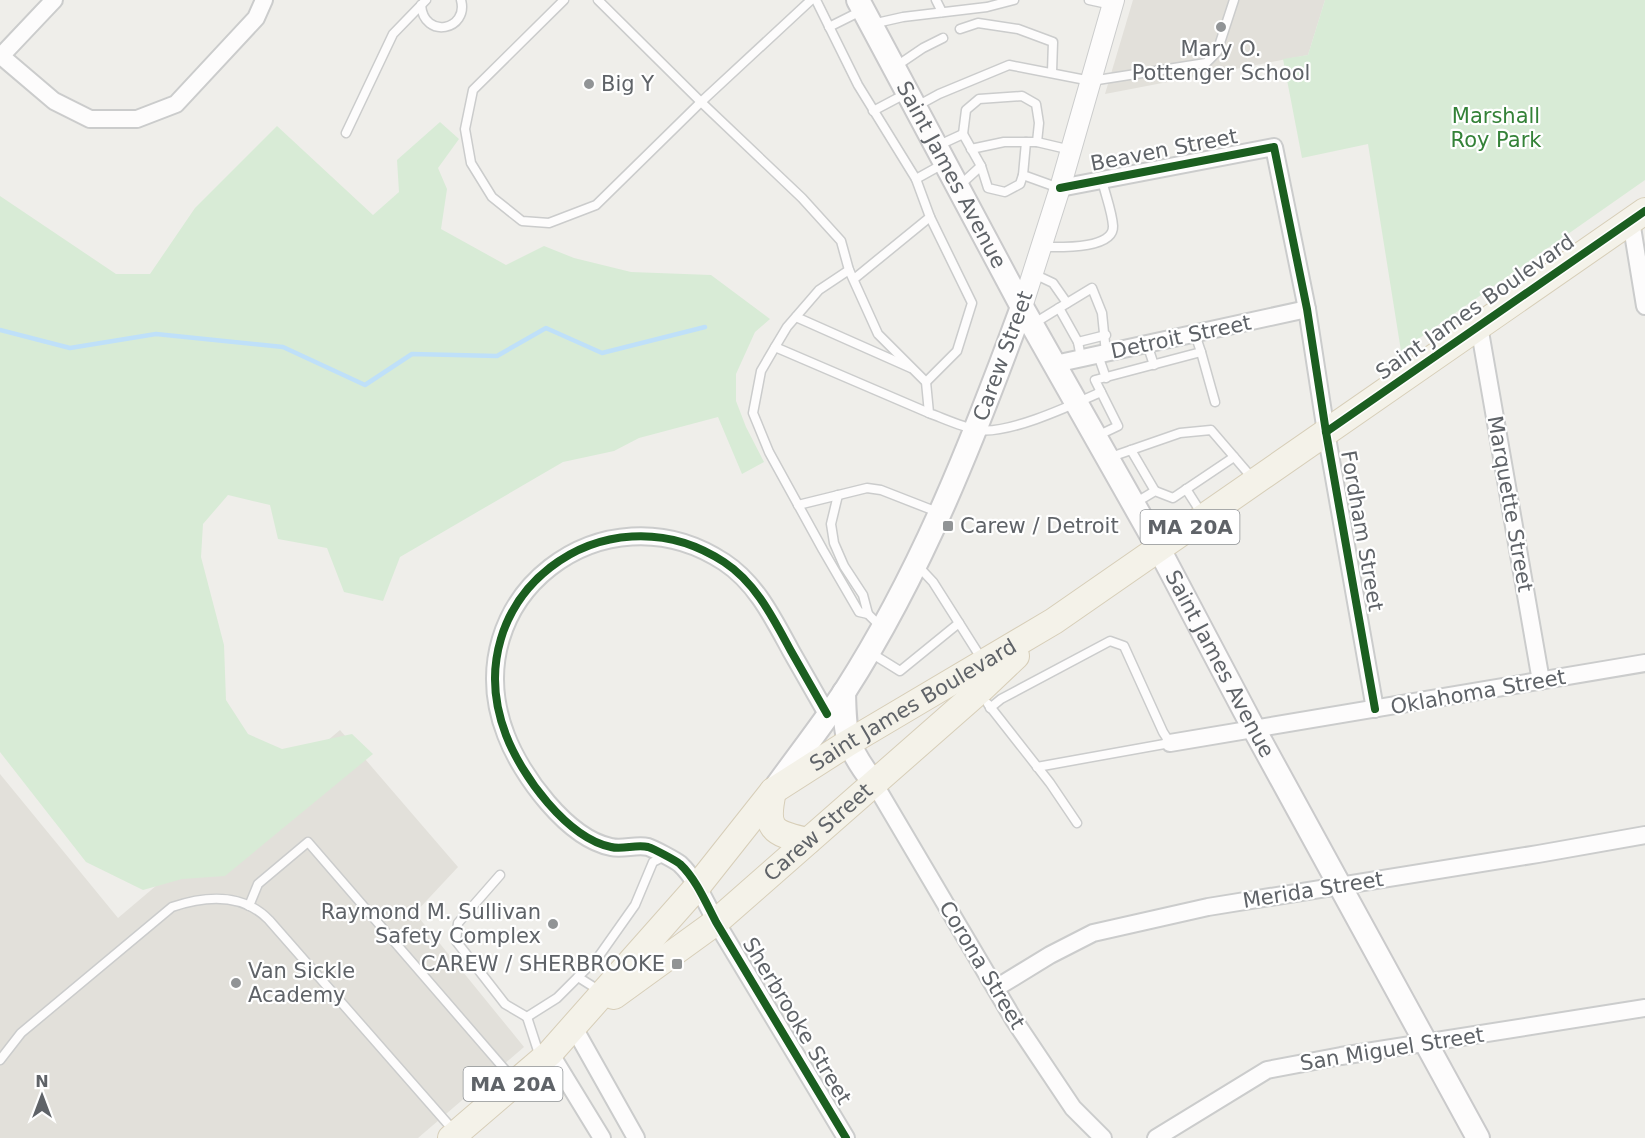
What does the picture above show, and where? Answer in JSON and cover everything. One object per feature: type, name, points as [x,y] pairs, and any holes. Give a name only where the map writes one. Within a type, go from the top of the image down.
[{"type":"main road","name":"Saint James Avenue","points":[[864,11],[1027,316],[1159,549],[1254,729],[1478,1138]]},
{"type":"main road","name":"Saint James Boulevard","points":[[773,791],[848,743],[1054,621],[1638,216]]},
{"type":"main road","name":"Carew Street","points":[[454,1136],[545,1056],[697,887],[773,791],[844,692],[868,651],[875,621],[916,563],[940,514],[1027,316]]},
{"type":"main road","name":"Saint James Boulevard","points":[[874,783],[984,700],[1054,621]]},
{"type":"main road","name":"Carew Street","points":[[573,1026],[716,922],[874,783],[860,765],[848,743],[844,692]]},
{"type":"main road","points":[[773,791],[769,812],[771,826],[783,836],[808,841]]},
{"type":"street","points":[[54,0],[1,56],[54,101],[90,119],[137,119],[176,104],[256,18],[264,0]]},
{"type":"street","name":"Carew Street","points":[[1027,316],[1041,247],[1113,3]]},
{"type":"street","name":"Beaven Street","points":[[1060,188],[1274,147]]},
{"type":"street","name":"Fordham Street","points":[[1274,147],[1307,309],[1326,432],[1375,709]]},
{"type":"street","points":[[1638,216],[1645,306]]},
{"type":"street","name":"Detroit Street","points":[[1055,364],[1079,350],[1102,354],[1307,309]]},
{"type":"street","name":"Marquette Street","points":[[1479,327],[1541,681]]},
{"type":"street","points":[[716,922],[697,887],[679,864],[647,847],[612,847],[588,837],[566,821],[533,785],[505,734],[499,715],[495,679],[498,645],[503,629],[517,602],[546,570],[570,554],[590,545],[632,536],[673,539],[693,545],[710,553],[741,574],[761,598],[827,714]]},
{"type":"street","name":"Oklahoma Street","points":[[1170,743],[1645,663]]},
{"type":"street","name":"Corona Street","points":[[874,783],[996,988],[1072,1108],[1103,1138]]},
{"type":"street","name":"Merida Street","points":[[996,988],[1050,955],[1093,933],[1208,907],[1645,835]]},
{"type":"street","name":"Sherbrooke Street","points":[[716,922],[846,1138]]},
{"type":"street","name":"San Miguel Street","points":[[1156,1138],[1268,1070],[1426,1042],[1645,1008]]},
{"type":"street","points":[[573,1026],[636,1138]]},
{"type":"street","points":[[545,1056],[602,1138]]},
{"type":"lane","points":[[424,3],[424,18],[441,28],[448,27],[459,18],[461,0]]},
{"type":"lane","points":[[564,0],[473,90],[465,129],[471,163],[492,197],[522,221],[549,223],[596,205],[700,102],[813,0],[858,86],[916,179],[930,217],[972,303],[957,351],[927,382]]},
{"type":"lane","points":[[598,0],[700,102],[802,198],[841,241],[849,270],[878,334],[927,382],[929,413]]},
{"type":"lane","points":[[936,0],[942,12]]},
{"type":"lane","points":[[829,27],[864,11],[903,17],[987,7],[1014,0]]},
{"type":"lane","points":[[1089,0],[1113,3]]},
{"type":"lane","points":[[873,111],[939,94],[1009,65],[1091,81],[1206,63],[1217,52],[1234,0]]},
{"type":"lane","points":[[346,134],[393,34],[424,3]]},
{"type":"lane","points":[[960,29],[978,23],[1018,29],[1053,42],[1052,72]]},
{"type":"lane","points":[[895,67],[943,38]]},
{"type":"lane","points":[[1026,142],[1020,184],[1005,192],[988,188],[981,166],[963,134],[966,110],[980,99],[1022,96],[1035,104],[1039,123],[1037,142]]},
{"type":"lane","points":[[916,179],[963,134]]},
{"type":"lane","points":[[971,149],[1004,142],[1037,142],[1071,150]]},
{"type":"lane","points":[[958,187],[981,166]]},
{"type":"lane","points":[[1023,175],[1060,188]]},
{"type":"lane","points":[[1041,247],[1070,248],[1095,243],[1109,236],[1113,228],[1102,180]]},
{"type":"lane","points":[[854,279],[930,217]]},
{"type":"lane","points":[[849,270],[819,290],[796,317],[761,371],[753,413],[769,452],[859,612],[875,621]]},
{"type":"lane","points":[[1034,274],[1053,283],[1067,303]]},
{"type":"lane","points":[[1027,316],[1059,308],[1092,288],[1102,313],[1106,335],[1102,354],[1106,378]]},
{"type":"lane","points":[[1059,308],[1079,350],[1106,335]]},
{"type":"lane","points":[[796,317],[916,370]]},
{"type":"lane","points":[[1195,334],[1215,402]]},
{"type":"lane","points":[[1147,344],[1154,365]]},
{"type":"lane","points":[[776,347],[929,413],[976,430],[993,431],[1049,415],[1101,392]]},
{"type":"lane","points":[[1096,436],[1118,426],[1095,380],[1201,352]]},
{"type":"lane","points":[[1108,458],[1180,433],[1211,430],[1255,482]]},
{"type":"lane","points":[[1131,450],[1155,491],[1173,498],[1234,457]]},
{"type":"lane","points":[[798,505],[867,488],[881,490],[940,514]]},
{"type":"lane","points":[[1186,489],[1204,518]]},
{"type":"lane","points":[[1134,504],[1155,491]]},
{"type":"lane","points":[[838,495],[831,524],[834,543],[844,566],[863,595],[875,621]]},
{"type":"lane","points":[[916,563],[933,582],[984,663]]},
{"type":"lane","points":[[868,651],[900,671],[959,623]]},
{"type":"lane","points":[[984,700],[1001,699],[1110,641],[1124,646],[1162,732],[1170,743],[1037,767]]},
{"type":"lane","points":[[984,700],[1037,767],[1077,823]]},
{"type":"lane","points":[[249,906],[258,884],[308,843],[515,1082]]},
{"type":"lane","points":[[527,1017],[557,998],[599,956],[635,905],[653,862],[665,856]]},
{"type":"lane","points":[[500,875],[458,923],[456,941],[505,1004],[527,1017],[545,1056]]},
{"type":"lane","points":[[0,1060],[21,1033],[171,907],[213,898],[236,901],[260,910],[454,1136]]},
{"type":"lane","points":[[578,977],[603,993]]},
{"type":"shaded area","name":"Mary O. Pottenger School","points":[[1133,0],[1325,0],[1308,55],[1105,94]]},
{"type":"shaded area","name":"Van Sickle Academy","points":[[340,730],[458,867],[415,913],[524,1047],[418,1138],[0,1138],[0,774],[118,918]]},
{"type":"green space","name":"Marshall Roy Park","points":[[1325,0],[1645,0],[1645,180],[1401,351],[1368,144],[1302,158],[1283,59],[1308,55]]},
{"type":"green space","points":[[440,122],[459,139],[438,168],[447,189],[441,229],[506,265],[544,246],[574,258],[631,272],[711,275],[770,319],[755,332],[736,374],[736,401],[764,462],[742,474],[718,417],[639,438],[614,451],[563,462],[400,557],[383,601],[344,592],[327,548],[278,539],[270,505],[228,495],[203,524],[201,557],[224,645],[226,700],[248,734],[282,749],[352,734],[373,754],[225,876],[182,879],[143,890],[86,862],[0,752],[0,196],[116,274],[150,274],[195,208],[277,126],[373,215],[399,192],[397,160]]},
{"type":"waterway","points":[[0,330],[70,348],[156,334],[283,347],[365,385],[412,354],[497,356],[546,328],[602,353],[705,327]]},
{"type":"cycle path","points":[[1060,188],[1274,147],[1307,309],[1326,432],[1375,709]]},
{"type":"cycle path","points":[[1326,432],[1645,211]]},
{"type":"cycle path","points":[[827,714],[755,591],[724,562],[678,541],[632,536],[588,546],[550,568],[520,599],[501,639],[495,685],[506,735],[534,786],[562,818],[594,841],[616,848],[648,847],[674,860],[686,870],[846,1138]]},
{"type":"place","name":"Mary O. Pottenger School","points":[[1221,27]]},
{"type":"place","name":"Big Y","points":[[589,84]]},
{"type":"place","name":"Carew / Detroit","points":[[948,526]]},
{"type":"place","name":"Raymond M. Sullivan Safety Complex","points":[[553,924]]},
{"type":"place","name":"CAREW / SHERBROOKE","points":[[677,964]]},
{"type":"place","name":"Van Sickle Academy","points":[[236,983]]}]
